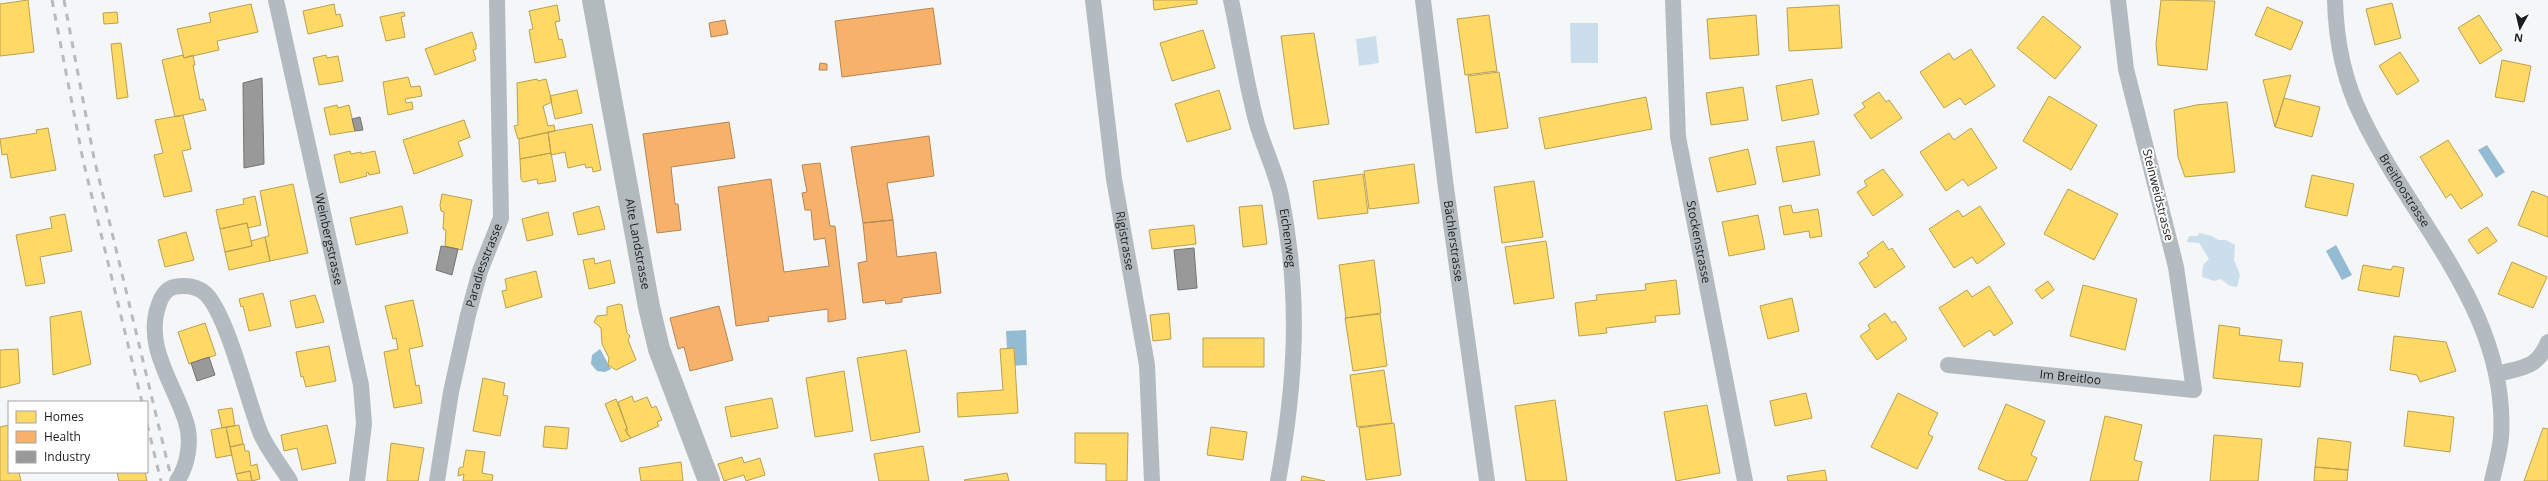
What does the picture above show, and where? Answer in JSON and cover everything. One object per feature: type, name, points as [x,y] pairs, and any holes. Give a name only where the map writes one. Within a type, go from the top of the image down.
[{"type":"street","name":"Weinbergstrasse","points":[[276,0],[361,386],[364,424],[357,481]]},
{"type":"street","name":"Paradiesstrasse","points":[[437,481],[451,392],[468,315],[480,271],[501,218],[497,0]]},
{"type":"street","name":"Alte Landstrasse","points":[[593,0],[649,307],[659,349],[709,481]]},
{"type":"street","name":"Rigistrasse","points":[[1093,0],[1114,179],[1147,366],[1152,481]]},
{"type":"street","name":"Eichenweg","points":[[1231,0],[1257,124],[1281,194],[1288,238],[1295,308],[1294,368],[1289,418],[1278,481]]},
{"type":"street","name":"Bächlerstrasse","points":[[1423,0],[1446,188],[1487,481]]},
{"type":"street","name":"Stockenstrasse","points":[[1673,0],[1678,137],[1745,481]]},
{"type":"street","name":"Steinweidstrasse","points":[[2118,0],[2126,69],[2176,267],[2194,390]]},
{"type":"street","name":"Breitloostrasse","points":[[2335,0],[2338,45],[2361,116],[2472,301],[2485,334],[2496,374],[2501,437],[2492,481]]},
{"type":"street","points":[[178,481],[186,462],[188,436],[187,423],[158,349],[156,318],[162,296],[171,288],[195,288],[205,294],[214,305],[224,326],[261,434],[290,481]]},
{"type":"street","points":[[2496,374],[2534,363],[2543,354],[2548,342]]},
{"type":"street","name":"Im Breitloo","points":[[1948,365],[2194,390]]},
{"type":"shaded area","points":[[1570,23],[1598,23],[1598,63],[1571,63]]},
{"type":"shaded area","points":[[1376,36],[1379,63],[1359,66],[1356,39]]},
{"type":"shaded area","points":[[2199,233],[2212,236],[2218,240],[2226,240],[2235,245],[2234,260],[2240,275],[2237,287],[2230,286],[2221,279],[2214,281],[2202,277],[2203,265],[2209,259],[2199,243],[2187,242],[2189,236],[2198,236]]},
{"type":"water","points":[[2487,145],[2505,172],[2496,178],[2478,150]]},
{"type":"water","points":[[2336,245],[2352,275],[2342,280],[2326,251]]},
{"type":"water","points":[[1026,330],[1027,365],[1008,366],[1006,331]]},
{"type":"water","points":[[600,349],[611,369],[605,372],[597,371],[591,364],[592,355]]},
{"type":"building: Homes","points":[[28,0],[34,52],[0,56],[0,4]]},
{"type":"building: Homes","points":[[1153,0],[1197,0],[1197,4],[1154,10]]},
{"type":"building: Homes","points":[[2161,0],[2215,1],[2207,70],[2158,65],[2156,44]]},
{"type":"building: Homes","points":[[2392,3],[2401,38],[2375,45],[2366,9]]},
{"type":"building: Homes","points":[[251,4],[258,32],[217,41],[219,50],[184,58],[177,29],[211,22],[209,13]]},
{"type":"building: Homes","points":[[334,4],[336,15],[340,14],[343,26],[308,34],[303,11]]},
{"type":"building: Homes","points":[[557,5],[560,21],[555,22],[559,40],[562,39],[566,57],[535,63],[529,30],[533,29],[529,11]]},
{"type":"building: Homes","points":[[1839,5],[1842,48],[1789,51],[1787,8]]},
{"type":"building: Homes","points":[[2267,7],[2303,22],[2291,50],[2255,35]]},
{"type":"building: Homes","points":[[117,12],[118,23],[104,24],[103,13]]},
{"type":"building: Homes","points":[[404,12],[405,16],[401,17],[405,37],[386,41],[380,17]]},
{"type":"building: Homes","points":[[1489,15],[1497,71],[1465,75],[1457,19]]},
{"type":"building: Homes","points":[[1756,15],[1759,55],[1710,59],[1707,19]]},
{"type":"building: Homes","points":[[2479,15],[2502,50],[2480,64],[2458,28]]},
{"type":"building: Homes","points":[[2043,16],[2081,47],[2055,79],[2017,48]]},
{"type":"building: Homes","points":[[1203,30],[1215,68],[1172,81],[1160,43]]},
{"type":"building: Homes","points":[[472,32],[476,44],[476,49],[473,50],[476,60],[435,75],[425,49]]},
{"type":"building: Homes","points":[[1314,33],[1329,124],[1294,129],[1281,36]]},
{"type":"building: Homes","points":[[121,43],[128,97],[117,99],[111,44]]},
{"type":"building: Homes","points":[[1971,49],[1995,86],[1965,105],[1960,98],[1944,108],[1920,72],[1949,53],[1954,60]]},
{"type":"building: Homes","points":[[2400,52],[2419,81],[2397,95],[2379,66]]},
{"type":"building: Homes","points":[[183,55],[184,58],[193,55],[195,65],[193,65],[200,100],[203,99],[206,110],[175,117],[162,60]]},
{"type":"building: Homes","points":[[326,55],[327,58],[338,56],[343,81],[319,85],[313,58]]},
{"type":"building: Homes","points":[[2502,60],[2531,66],[2524,102],[2495,97]]},
{"type":"building: Homes","points":[[1499,72],[1508,128],[1476,133],[1468,76]]},
{"type":"building: Homes","points":[[2291,75],[2284,98],[2275,127],[2263,80]]},
{"type":"building: Homes","points":[[408,77],[411,87],[420,86],[422,96],[405,99],[406,103],[412,102],[413,109],[388,115],[383,82]]},
{"type":"building: Homes","points":[[537,79],[538,81],[546,79],[552,102],[543,106],[548,126],[554,125],[555,131],[518,139],[514,126],[518,125],[517,83]]},
{"type":"building: Homes","points":[[1812,79],[1819,114],[1782,121],[1776,86]]},
{"type":"building: Homes","points":[[1743,87],[1748,120],[1711,125],[1706,93]]},
{"type":"building: Homes","points":[[577,90],[582,113],[555,119],[550,96]]},
{"type":"building: Homes","points":[[1219,90],[1231,129],[1187,142],[1175,104]]},
{"type":"building: Homes","points":[[1879,92],[1886,102],[1889,100],[1902,118],[1871,139],[1854,115],[1865,107],[1862,103]]},
{"type":"building: Homes","points":[[2049,96],[2097,125],[2071,170],[2023,141]]},
{"type":"building: Homes","points":[[1646,97],[1652,129],[1545,149],[1539,118]]},
{"type":"building: Homes","points":[[2284,98],[2320,107],[2312,137],[2275,127]]},
{"type":"building: Homes","points":[[2227,102],[2235,172],[2185,177],[2178,157],[2174,110],[2196,105]]},
{"type":"building: Homes","points":[[337,105],[338,108],[349,105],[355,131],[330,135],[324,108]]},
{"type":"building: Homes","points":[[183,115],[191,149],[182,151],[192,191],[164,197],[154,155],[163,153],[155,120]]},
{"type":"building: Homes","points":[[464,120],[470,137],[458,142],[463,156],[414,174],[403,140]]},
{"type":"building: Homes","points":[[592,124],[601,170],[593,172],[592,167],[586,168],[585,164],[568,168],[565,152],[551,155],[548,132]]},
{"type":"building: Homes","points":[[48,128],[56,170],[11,178],[7,154],[2,155],[0,139],[37,133],[36,130]]},
{"type":"building: Homes","points":[[1971,128],[1997,168],[1968,186],[1963,179],[1946,191],[1920,152],[1949,133],[1954,140]]},
{"type":"building: Homes","points":[[548,132],[551,153],[520,159],[519,139]]},
{"type":"building: Homes","points":[[2448,140],[2483,195],[2461,209],[2451,194],[2446,198],[2420,157]]},
{"type":"building: Homes","points":[[1814,141],[1820,175],[1783,182],[1776,147]]},
{"type":"building: Homes","points":[[1748,149],[1756,184],[1717,192],[1709,158]]},
{"type":"building: Homes","points":[[350,151],[351,154],[361,152],[361,154],[375,151],[380,173],[369,175],[368,172],[366,173],[367,176],[340,183],[334,155]]},
{"type":"building: Homes","points":[[551,153],[556,181],[538,184],[537,179],[523,182],[521,179],[520,159]]},
{"type":"building: Homes","points":[[1414,164],[1419,203],[1369,209],[1364,171]]},
{"type":"building: Homes","points":[[1883,169],[1903,195],[1873,216],[1857,192],[1867,186],[1864,181]]},
{"type":"building: Homes","points":[[1363,174],[1368,213],[1318,219],[1313,181]]},
{"type":"building: Homes","points":[[2312,175],[2354,184],[2347,216],[2305,207]]},
{"type":"building: Homes","points":[[1534,181],[1543,237],[1502,243],[1494,187]]},
{"type":"building: Homes","points":[[293,184],[308,253],[270,261],[265,237],[269,236],[260,191]]},
{"type":"building: Homes","points":[[2068,189],[2118,214],[2094,260],[2044,234]]},
{"type":"building: Homes","points":[[2532,191],[2548,197],[2548,237],[2518,225]]},
{"type":"building: Homes","points":[[442,194],[472,200],[462,250],[445,246],[446,230],[443,229],[444,212],[441,211],[440,205]]},
{"type":"building: Homes","points":[[255,196],[261,225],[248,228],[247,223],[220,229],[216,210],[244,204],[243,199]]},
{"type":"building: Homes","points":[[1262,205],[1267,244],[1243,247],[1239,207]]},
{"type":"building: Homes","points":[[1791,205],[1793,213],[1818,209],[1822,236],[1810,238],[1809,231],[1784,235],[1779,207]]},
{"type":"building: Homes","points":[[402,206],[408,233],[356,245],[350,218]]},
{"type":"building: Homes","points":[[599,206],[605,229],[578,235],[573,213]]},
{"type":"building: Homes","points":[[1980,206],[2005,244],[1977,264],[1972,257],[1954,268],[1929,229],[1958,210],[1963,217]]},
{"type":"building: Homes","points":[[548,212],[553,235],[527,241],[522,219]]},
{"type":"building: Homes","points":[[65,214],[72,251],[40,257],[45,283],[26,286],[16,235],[52,228],[50,217]]},
{"type":"building: Homes","points":[[1758,215],[1765,249],[1729,256],[1722,222]]},
{"type":"building: Homes","points":[[247,223],[252,246],[225,252],[220,229]]},
{"type":"building: Homes","points":[[1194,225],[1196,244],[1152,249],[1149,230]]},
{"type":"building: Homes","points":[[2487,227],[2497,241],[2478,254],[2468,240]]},
{"type":"building: Homes","points":[[186,232],[194,260],[165,267],[158,240]]},
{"type":"building: Homes","points":[[265,237],[270,261],[229,270],[225,252],[252,246],[251,241]]},
{"type":"building: Homes","points":[[1546,241],[1554,298],[1514,304],[1505,247]]},
{"type":"building: Homes","points":[[1883,241],[1889,250],[1892,248],[1905,267],[1875,288],[1859,263],[1869,256],[1867,253]]},
{"type":"building: Homes","points":[[594,258],[595,264],[610,260],[615,283],[589,289],[583,260]]},
{"type":"building: Homes","points":[[1374,260],[1381,313],[1346,318],[1339,265]]},
{"type":"building: Homes","points":[[2512,262],[2547,277],[2533,308],[2498,294]]},
{"type":"building: Homes","points":[[2363,265],[2391,270],[2393,266],[2404,268],[2399,297],[2358,290]]},
{"type":"building: Homes","points":[[536,271],[542,297],[506,308],[502,291],[507,290],[505,279]]},
{"type":"building: Homes","points":[[1676,280],[1680,314],[1655,316],[1656,322],[1606,328],[1607,333],[1579,336],[1575,303],[1597,300],[1596,295],[1646,290],[1645,284]]},
{"type":"building: Homes","points":[[2048,281],[2054,290],[2042,299],[2035,290]]},
{"type":"building: Homes","points":[[2083,285],[2137,299],[2125,350],[2070,336]]},
{"type":"building: Homes","points":[[1989,286],[2013,323],[1994,336],[1990,330],[1964,347],[1939,308],[1967,290],[1972,297]]},
{"type":"building: Homes","points":[[263,293],[271,326],[249,331],[243,306],[241,307],[239,299]]},
{"type":"building: Homes","points":[[315,295],[324,322],[296,328],[290,301]]},
{"type":"building: Homes","points":[[1792,298],[1799,331],[1768,339],[1760,306]]},
{"type":"building: Homes","points":[[413,300],[423,346],[409,349],[416,386],[419,385],[422,403],[394,408],[384,352],[398,349],[396,338],[393,339],[385,306]]},
{"type":"building: Homes","points":[[619,304],[622,305],[627,333],[630,336],[628,340],[636,360],[616,370],[608,365],[609,358],[602,344],[601,328],[594,322],[597,316],[607,315],[607,307]]},
{"type":"building: Homes","points":[[81,311],[91,364],[53,375],[50,317]]},
{"type":"building: Homes","points":[[1169,313],[1171,339],[1153,341],[1150,315]]},
{"type":"building: Homes","points":[[1885,313],[1892,323],[1895,321],[1907,339],[1877,360],[1860,336],[1870,329],[1868,325]]},
{"type":"building: Homes","points":[[1380,314],[1387,366],[1353,371],[1345,318]]},
{"type":"building: Homes","points":[[205,323],[216,355],[189,364],[178,332]]},
{"type":"building: Homes","points":[[2219,325],[2240,328],[2239,335],[2282,340],[2279,361],[2303,363],[2300,387],[2213,378]]},
{"type":"building: Homes","points":[[2394,336],[2446,342],[2456,371],[2420,382],[2417,375],[2390,370]]},
{"type":"building: Homes","points":[[1203,338],[1264,338],[1264,367],[1203,367]]},
{"type":"building: Homes","points":[[329,346],[336,381],[306,387],[303,376],[301,377],[296,352]]},
{"type":"building: Homes","points":[[1014,348],[1018,413],[958,417],[957,393],[1003,390],[1000,349]]},
{"type":"building: Homes","points":[[18,349],[20,383],[0,388],[0,350]]},
{"type":"building: Homes","points":[[906,350],[920,432],[871,441],[857,358]]},
{"type":"building: Homes","points":[[1384,370],[1392,423],[1357,427],[1350,375]]},
{"type":"building: Homes","points":[[844,371],[853,431],[815,437],[806,378]]},
{"type":"building: Homes","points":[[483,378],[505,383],[503,395],[508,396],[500,436],[473,431]]},
{"type":"building: Homes","points":[[1806,393],[1812,418],[1775,426],[1770,401]]},
{"type":"building: Homes","points":[[1898,393],[1938,413],[1928,434],[1933,437],[1917,469],[1871,447]]},
{"type":"building: Homes","points":[[632,396],[634,402],[647,397],[652,408],[656,406],[662,420],[657,422],[659,426],[631,438],[625,430],[627,428],[618,402]]},
{"type":"building: Homes","points":[[772,398],[778,428],[731,437],[725,407]]},
{"type":"building: Homes","points":[[616,399],[627,428],[627,434],[631,438],[621,442],[605,404]]},
{"type":"building: Homes","points":[[1555,400],[1567,481],[1526,481],[1515,406]]},
{"type":"building: Homes","points":[[2006,404],[2045,421],[2031,455],[2037,458],[2027,481],[2007,481],[1978,469]]},
{"type":"building: Homes","points":[[1707,405],[1720,473],[1676,481],[1664,412]]},
{"type":"building: Homes","points":[[232,408],[235,426],[222,428],[218,410]]},
{"type":"building: Homes","points":[[2408,411],[2454,417],[2450,452],[2404,446]]},
{"type":"building: Homes","points":[[2105,416],[2142,425],[2134,460],[2142,462],[2138,481],[2090,481]]},
{"type":"building: Homes","points":[[1394,423],[1401,475],[1366,480],[1359,428]]},
{"type":"building: Homes","points":[[8,425],[8,473],[19,473],[21,481],[0,481],[0,427]]},
{"type":"building: Homes","points":[[239,425],[243,444],[230,447],[226,427]]},
{"type":"building: Homes","points":[[327,425],[336,463],[302,470],[297,448],[284,451],[281,435]]},
{"type":"building: Homes","points":[[545,426],[569,428],[567,449],[543,447]]},
{"type":"building: Homes","points":[[226,427],[232,455],[216,458],[211,430]]},
{"type":"building: Homes","points":[[1211,427],[1247,432],[1243,460],[1207,455]]},
{"type":"building: Homes","points":[[2543,428],[2548,429],[2548,481],[2524,481]]},
{"type":"building: Homes","points":[[1075,433],[1128,433],[1127,481],[1106,481],[1106,464],[1075,463]]},
{"type":"building: Homes","points":[[2214,435],[2262,439],[2258,481],[2210,481]]},
{"type":"building: Homes","points":[[2318,438],[2351,442],[2348,470],[2315,467]]},
{"type":"building: Homes","points":[[391,443],[424,448],[418,481],[387,481]]},
{"type":"building: Homes","points":[[244,444],[245,451],[249,451],[251,466],[257,464],[260,479],[252,481],[250,471],[236,474],[230,447]]},
{"type":"building: Homes","points":[[923,446],[929,481],[879,481],[874,454]]},
{"type":"building: Homes","points":[[466,450],[485,452],[482,473],[493,475],[492,481],[463,481],[464,474],[458,476],[459,468],[463,467]]},
{"type":"building: Homes","points":[[742,457],[744,463],[760,458],[765,475],[746,481],[744,475],[724,481],[718,464]]},
{"type":"building: Homes","points":[[681,462],[683,481],[641,481],[639,468]]},
{"type":"building: Homes","points":[[2315,467],[2348,470],[2347,481],[2314,481]]},
{"type":"building: Homes","points":[[1825,470],[1827,481],[1788,481],[1787,476]]},
{"type":"building: Homes","points":[[250,471],[252,481],[238,481],[236,474]]},
{"type":"building: Homes","points":[[117,473],[145,473],[147,481],[119,481]]},
{"type":"building: Homes","points":[[1007,473],[1009,481],[964,480]]},
{"type":"building: Homes","points":[[1302,476],[1325,481],[1301,481]]},
{"type":"building: Health","points":[[933,8],[941,64],[842,77],[835,21]]},
{"type":"building: Health","points":[[725,20],[728,34],[711,37],[709,23]]},
{"type":"building: Health","points":[[820,63],[827,64],[827,70],[819,70]]},
{"type":"building: Health","points":[[729,122],[735,158],[671,167],[675,204],[678,204],[681,230],[657,233],[643,134]]},
{"type":"building: Health","points":[[929,136],[934,176],[887,183],[893,220],[863,223],[851,147]]},
{"type":"building: Health","points":[[820,163],[830,226],[835,226],[846,319],[828,322],[828,309],[768,317],[769,321],[736,326],[718,187],[771,179],[784,272],[829,266],[825,238],[814,240],[811,210],[805,210],[802,193],[807,192],[802,165]]},
{"type":"building: Health","points":[[893,220],[897,257],[936,252],[941,293],[902,298],[902,302],[886,304],[885,300],[863,303],[858,263],[867,261],[863,223]]},
{"type":"building: Health","points":[[719,306],[733,360],[690,371],[684,347],[678,349],[670,318]]},
{"type":"building: Industry","points":[[262,78],[264,164],[244,168],[243,83]]},
{"type":"building: Industry","points":[[360,117],[363,130],[355,131],[352,119]]},
{"type":"building: Industry","points":[[441,246],[458,249],[452,275],[436,270]]},
{"type":"building: Industry","points":[[1194,248],[1197,288],[1178,290],[1174,250]]},
{"type":"building: Industry","points":[[209,357],[215,375],[197,381],[191,363]]},
{"type":"railway","points":[[52,0],[83,160],[142,401]]},
{"type":"railway","points":[[64,0],[94,158],[172,481]]},
{"type":"railway","points":[[148,428],[161,481]]}]
